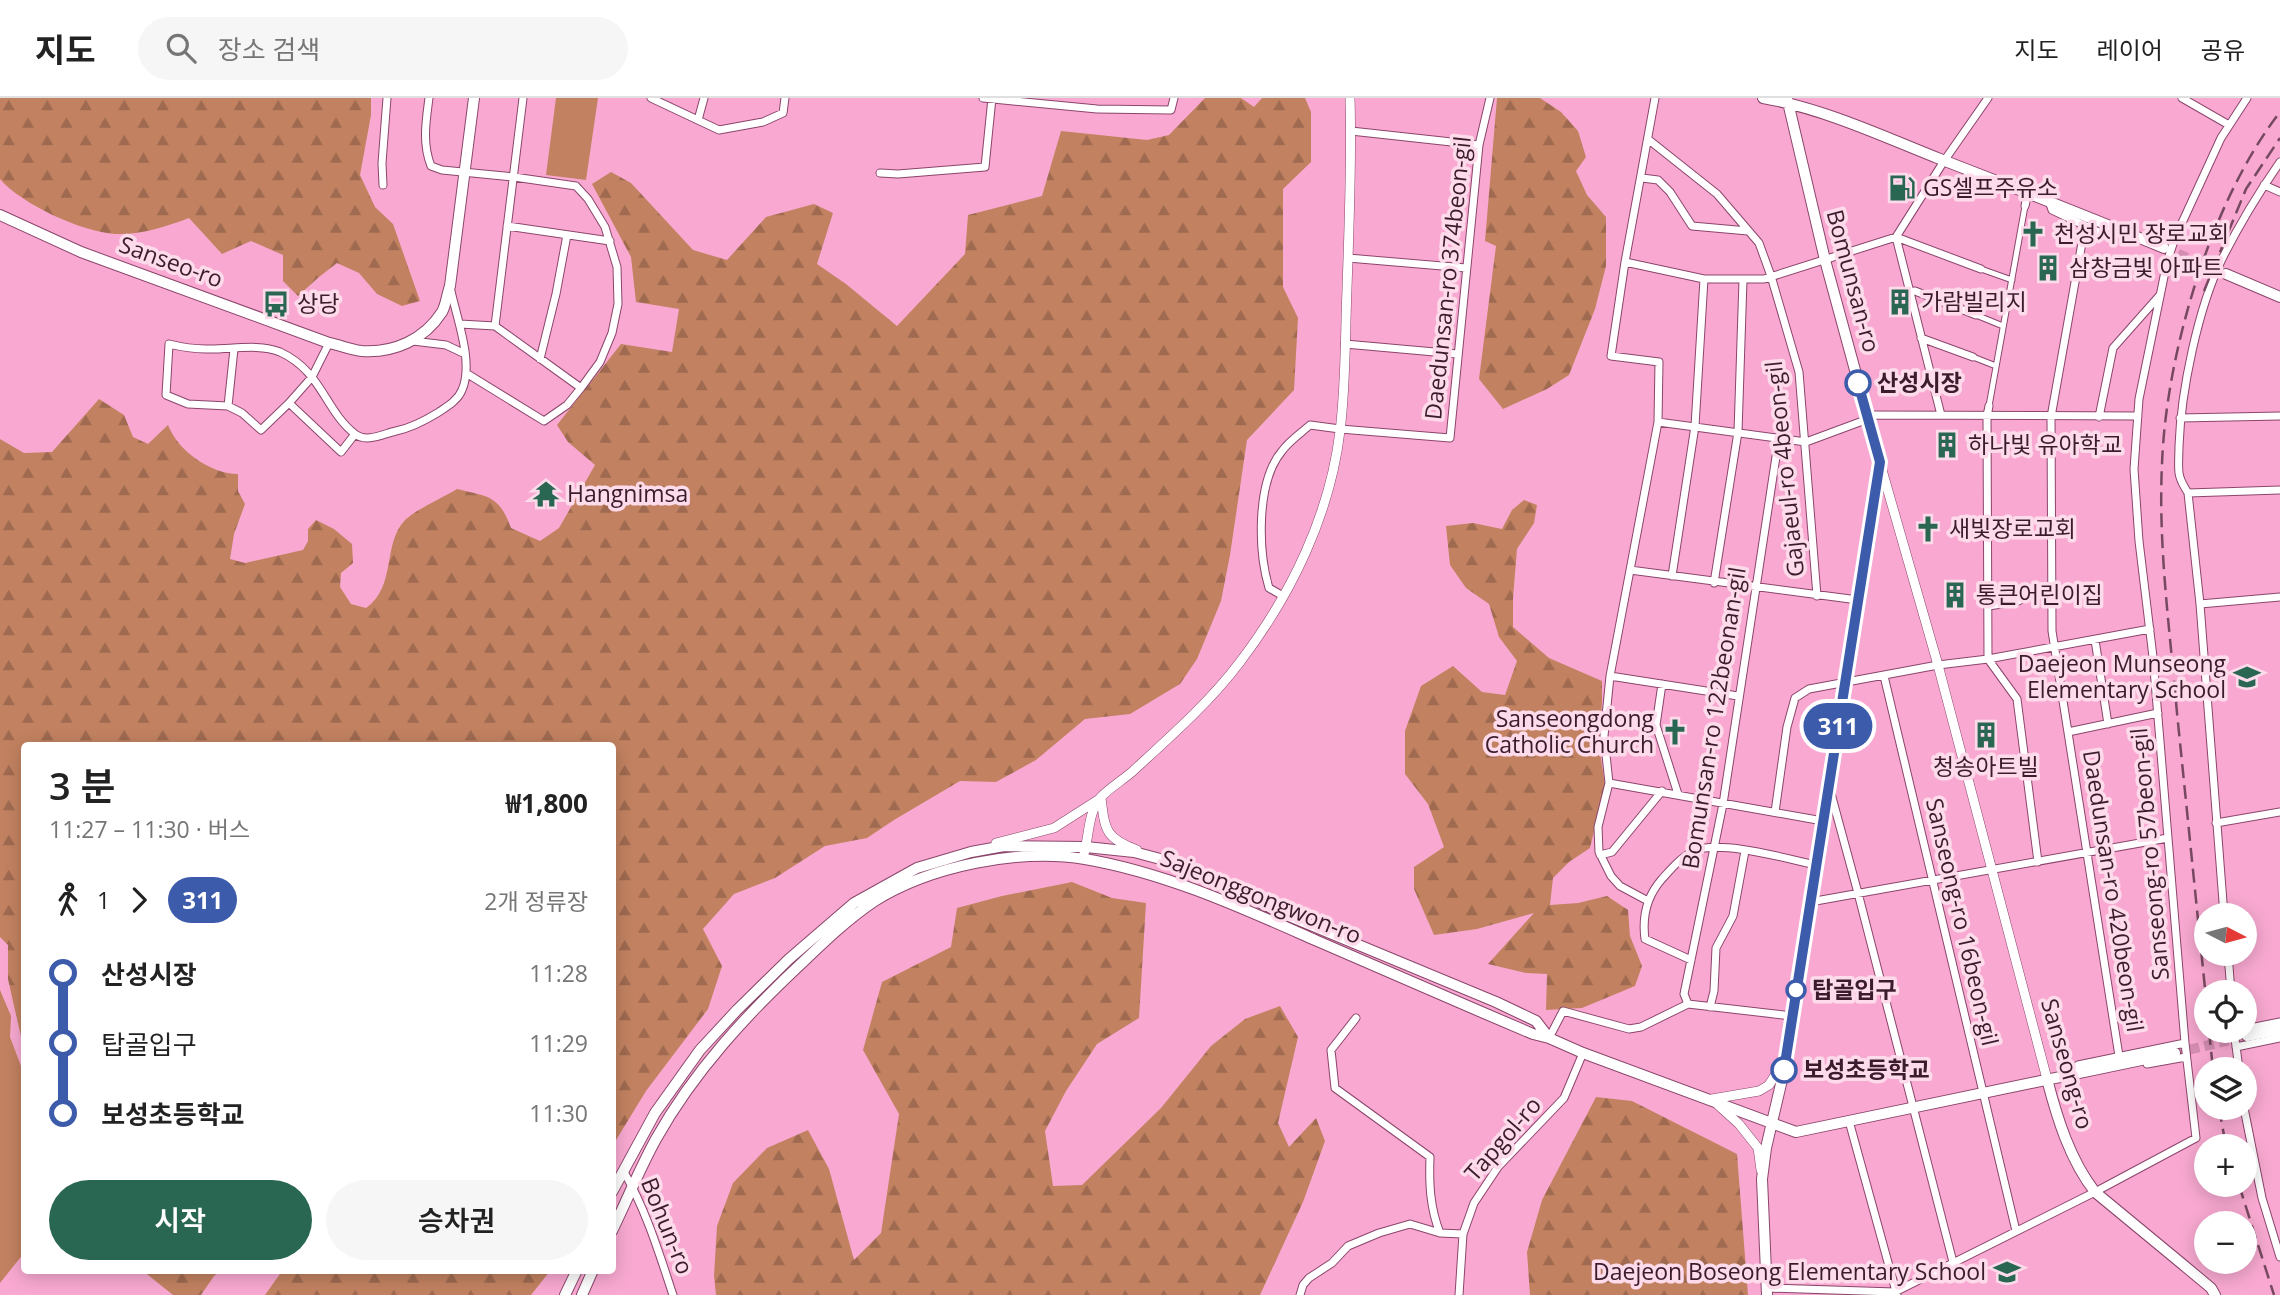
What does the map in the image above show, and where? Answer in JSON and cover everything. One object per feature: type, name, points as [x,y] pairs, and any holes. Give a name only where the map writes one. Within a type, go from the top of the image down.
[{"type":"main road","name":"Sanseo-ro","points":[[0,215],[81,251],[330,342],[360,351],[387,350],[422,335],[443,311],[450,286],[474,98]]},
{"type":"main road","points":[[1763,98],[1786,100],[1827,114],[2049,200],[2164,248]]},
{"type":"main road","name":"Bomunsan-ro","points":[[1767,1292],[1762,1179],[1785,1060],[1880,462],[1825,260],[1786,100]]},
{"type":"main road","points":[[2226,274],[2280,297]]},
{"type":"main road","name":"Sajeonggongwon-ro","points":[[616,1185],[655,1114],[700,1050],[789,959],[854,903],[878,888],[917,868],[971,852],[1004,846],[1084,853],[1168,879],[1238,906],[1533,1034],[1796,1132],[2175,1053]]},
{"type":"main road","name":"Sajeonggongwon-ro","points":[[616,1223],[657,1138],[704,1067],[770,993],[827,939],[874,902],[933,873],[990,860],[1134,852],[1179,864],[1284,915],[1496,1002],[1536,1021],[1549,1038]]},
{"type":"main road","points":[[2257,1032],[2280,1030]]},
{"type":"main road","name":"Sanseong-ro","points":[[2047,1079],[2059,1122],[2086,1181],[2095,1192],[2211,1288],[2215,1295]]},
{"type":"main road","points":[[565,1295],[575,1274]]},
{"type":"main road","points":[[582,1295],[591,1274]]},
{"type":"street","points":[[383,185],[387,98]]},
{"type":"street","points":[[429,98],[425,130],[427,155],[431,166],[442,170],[576,186],[605,226],[617,267],[618,304],[612,333],[600,362],[566,405],[544,421],[466,373]]},
{"type":"street","points":[[495,326],[523,98]]},
{"type":"street","points":[[651,98],[719,130],[763,122],[783,113],[785,98]]},
{"type":"street","points":[[698,120],[704,98]]},
{"type":"street","points":[[880,173],[985,167],[989,98],[1097,109],[1171,110],[1174,98]]},
{"type":"street","points":[[971,852],[1054,828],[1101,798],[1135,769],[1215,691],[1264,630],[1301,563],[1334,470],[1340,429],[1352,131],[1350,98]]},
{"type":"street","name":"Daedunsan-ro 374beon-gil","points":[[1340,429],[1450,438],[1479,145],[1490,98]]},
{"type":"street","points":[[1648,901],[1620,886],[1611,876],[1600,855],[1598,827],[1609,783],[1604,736],[1610,676],[1658,422],[1659,362],[1611,356],[1655,98]]},
{"type":"street","points":[[1941,415],[1896,237],[1987,98]]},
{"type":"street","points":[[2182,98],[2229,125]]},
{"type":"street","name":"Sanseong-ro 57beon-gil","points":[[2095,1192],[2196,1138],[2186,1056],[2158,713],[2134,469],[2139,399],[2167,262],[2175,238],[2221,138],[2247,98]]},
{"type":"street","points":[[1352,131],[1479,145]]},
{"type":"street","name":"Gajaeul-ro 4beon-gil","points":[[1649,140],[1717,194],[1759,243],[1799,373],[1817,596]]},
{"type":"street","points":[[2223,903],[2200,604],[2188,493],[2179,471],[2180,418],[2198,328],[2213,281],[2222,259],[2280,162]]},
{"type":"street","points":[[1642,178],[1658,180],[1670,192],[1692,226],[1748,231]]},
{"type":"street","points":[[2264,185],[2280,192]]},
{"type":"street","points":[[2028,192],[1987,416],[1988,659],[2017,699],[2038,862]]},
{"type":"street","points":[[2049,200],[2052,210],[2109,237]]},
{"type":"street","points":[[507,226],[610,240]]},
{"type":"street","name":"Daedunsan-ro 420beon-gil","points":[[2085,226],[2051,417],[2054,647],[2119,1056]]},
{"type":"street","points":[[540,359],[567,235]]},
{"type":"street","points":[[1625,262],[1704,279],[1764,279],[1896,237],[2012,280]]},
{"type":"street","points":[[1348,258],[1466,268]]},
{"type":"street","points":[[1672,576],[1695,426],[1704,279]]},
{"type":"street","points":[[1714,583],[1738,432],[1743,280]]},
{"type":"street","points":[[330,342],[312,377],[261,430],[242,413],[228,406],[188,404],[166,396],[169,344],[205,349],[251,348],[279,351],[312,377],[342,422],[359,437],[373,438],[407,428],[452,403],[461,392],[466,373],[464,353],[450,286]]},
{"type":"street","points":[[1910,292],[1915,291],[2003,326]]},
{"type":"street","points":[[2099,416],[2113,348],[2160,294]]},
{"type":"street","points":[[460,324],[495,326],[581,388]]},
{"type":"street","points":[[1922,338],[1996,366]]},
{"type":"street","points":[[413,341],[446,345],[464,353]]},
{"type":"street","points":[[1345,344],[1457,354]]},
{"type":"street","points":[[228,406],[234,349]]},
{"type":"street","points":[[289,403],[341,452],[355,434]]},
{"type":"street","points":[[1658,422],[1806,442],[1868,417],[2138,416]]},
{"type":"street","points":[[2180,418],[2280,416]]},
{"type":"street","points":[[1283,596],[1269,588],[1261,538],[1263,503],[1272,467],[1282,451],[1310,425],[1340,429]]},
{"type":"street","name":"Bomunsan-ro 122beonan-gil","points":[[1688,1004],[1684,994],[1723,804],[1779,437]]},
{"type":"street","name":"Sanseong-ro","points":[[1880,462],[1938,664],[2047,1079]]},
{"type":"street","points":[[2188,493],[2280,490]]},
{"type":"street","points":[[1630,570],[1858,600]]},
{"type":"street","points":[[1988,606],[2015,602],[2052,584]]},
{"type":"street","points":[[2200,604],[2280,597]]},
{"type":"street","points":[[1775,812],[1787,727],[1795,698],[1809,689],[1938,664],[1988,659],[2150,629]]},
{"type":"street","points":[[2095,639],[2108,724]]},
{"type":"street","points":[[1610,676],[1738,696]]},
{"type":"street","name":"Sanseong-ro 16beon-gil","points":[[1884,676],[2016,1231]]},
{"type":"street","points":[[1662,684],[1656,725],[1678,794]]},
{"type":"street","name":"Daedunsan-ro 420beon-gil","points":[[2068,732],[2158,713]]},
{"type":"street","points":[[1609,783],[1823,821]]},
{"type":"street","points":[[1829,786],[1953,1262]]},
{"type":"street","points":[[1600,855],[1612,852],[1662,791]]},
{"type":"street","points":[[1084,853],[1092,814],[1101,798]]},
{"type":"street","points":[[1101,798],[1105,828],[1110,837],[1118,843],[1161,859]]},
{"type":"street","points":[[2216,823],[2280,811]]},
{"type":"street","points":[[1810,902],[2168,838]]},
{"type":"street","points":[[1690,960],[1645,939],[1643,921],[1648,901],[1658,883],[1675,864],[1695,851],[1715,846],[1816,865]]},
{"type":"street","points":[[1710,1007],[1714,991],[1716,948],[1733,916],[1745,851]]},
{"type":"street","points":[[1549,1038],[1563,1011],[1629,1029],[1641,1027],[1688,1004],[1792,1016]]},
{"type":"street","points":[[1356,1018],[1331,1050],[1335,1087],[1430,1157],[1433,1214],[1440,1233]]},
{"type":"street","points":[[2257,1028],[2280,1022]]},
{"type":"street","points":[[2236,1048],[2280,1038]]},
{"type":"street","points":[[2067,1075],[2078,1065],[2185,1043]]},
{"type":"street","points":[[2237,1043],[2237,1057]]},
{"type":"street","name":"Tapgol-ro","points":[[1458,1295],[1463,1234],[1474,1203],[1499,1167],[1564,1098],[1583,1053]]},
{"type":"street","points":[[2067,1075],[2081,1077],[2186,1056]]},
{"type":"street","points":[[1712,1099],[1759,1091],[1769,1085],[1785,1060]]},
{"type":"street","points":[[1712,1099],[1739,1124],[1758,1148],[1762,1179]]},
{"type":"street","points":[[2246,1120],[2262,1198],[2280,1257]]},
{"type":"street","points":[[1849,1121],[1896,1293]]},
{"type":"street","name":"Bohun-ro","points":[[624,1172],[633,1188],[673,1295]]},
{"type":"street","points":[[1767,1292],[1896,1293],[2095,1192]]},
{"type":"street","points":[[1300,1295],[1309,1278],[1332,1263],[1348,1246],[1379,1233],[1409,1224],[1440,1233],[1463,1234]]},
{"type":"street","points":[[2271,1229],[2280,1228]]},
{"type":"green space","points":[[0,98],[371,98],[371,115],[360,175],[375,207],[393,224],[420,301],[402,306],[377,294],[359,273],[337,263],[298,296],[283,281],[283,255],[251,241],[222,254],[189,218],[144,232],[115,234],[86,228],[53,215],[22,198],[0,179]]},
{"type":"green space","points":[[556,98],[598,98],[586,180],[546,175]]},
{"type":"green space","points":[[1205,98],[1241,98],[1254,107],[1262,98],[1305,98],[1311,112],[1311,162],[1283,189],[1283,287],[1298,318],[1294,390],[1247,440],[1221,601],[1197,659],[1180,684],[1130,714],[1085,719],[1036,760],[996,782],[960,781],[867,838],[825,846],[775,878],[734,894],[703,929],[722,966],[708,1009],[646,1091],[616,1140],[616,742],[21,742],[21,1037],[8,979],[8,945],[0,937],[0,439],[24,453],[52,452],[99,399],[124,415],[133,437],[148,444],[168,425],[179,444],[197,459],[217,470],[238,474],[238,491],[245,504],[234,534],[230,559],[245,563],[303,550],[308,541],[308,529],[316,520],[334,529],[352,544],[353,563],[341,573],[340,587],[351,604],[366,608],[376,599],[382,588],[394,541],[405,520],[457,489],[492,499],[502,509],[511,528],[540,541],[559,528],[595,465],[568,442],[557,425],[621,344],[672,352],[679,309],[636,302],[631,257],[592,184],[611,172],[631,183],[693,250],[727,260],[766,217],[814,204],[833,213],[817,264],[897,326],[965,254],[968,215],[1042,196],[1061,131],[1147,140],[1169,135]]},
{"type":"green space","points":[[1497,98],[1540,98],[1561,112],[1578,131],[1586,157],[1576,171],[1587,195],[1606,217],[1606,266],[1595,309],[1569,375],[1547,389],[1503,409],[1479,379],[1496,246],[1485,241]]},
{"type":"green space","points":[[1524,500],[1537,505],[1534,523],[1517,549],[1513,627],[1549,658],[1602,681],[1599,746],[1605,785],[1590,848],[1569,862],[1553,878],[1550,905],[1578,903],[1607,896],[1628,910],[1630,936],[1642,966],[1635,986],[1582,1008],[1546,1010],[1547,974],[1526,973],[1488,964],[1534,913],[1477,929],[1434,935],[1414,889],[1414,867],[1444,847],[1428,804],[1405,774],[1405,731],[1421,686],[1453,666],[1482,692],[1505,695],[1517,661],[1499,637],[1489,604],[1466,588],[1450,565],[1446,526],[1473,523],[1502,529],[1512,510]]},
{"type":"green space","points":[[1072,882],[1112,898],[1146,903],[1139,1018],[1097,1044],[1066,1091],[1045,1131],[1053,1186],[1082,1185],[1161,1108],[1211,1046],[1245,1019],[1280,1006],[1298,1037],[1278,1123],[1289,1147],[1316,1118],[1325,1141],[1303,1202],[1260,1295],[716,1295],[714,1276],[717,1226],[733,1183],[767,1148],[808,1130],[829,1169],[854,1260],[881,1233],[899,1114],[863,1050],[882,982],[951,947],[957,908]]},
{"type":"green space","points":[[0,990],[11,1016],[10,1037],[21,1066],[21,1257],[0,1283]]},
{"type":"green space","points":[[1596,1097],[1632,1101],[1737,1154],[1748,1295],[1530,1295],[1527,1252],[1542,1200]]},
{"type":"green space","points":[[147,1274],[217,1274],[201,1295],[173,1295]]},
{"type":"green space","points":[[280,1274],[548,1274],[531,1295],[265,1295]]},
{"type":"tunnel","points":[[2164,248],[2226,274]]},
{"type":"tunnel","points":[[2175,1053],[2217,1043]]},
{"type":"railway","points":[[2204,980],[2163,557],[2161,495],[2165,421],[2183,327],[2213,233],[2255,148],[2280,112]]},
{"type":"railway","points":[[2204,291],[2246,189],[2280,138]]},
{"type":"railway","points":[[2210,1043],[2212,1057]]},
{"type":"railway","points":[[2221,1120],[2224,1134]]},
{"type":"railway","points":[[2243,1197],[2274,1295]]},
{"type":"bus line","name":"311","points":[[1784,1070],[1880,462],[1858,383]]},
{"type":"place","name":"GS셀프주유소","points":[[1902,188]]},
{"type":"place","name":"천성시민 장로교회","points":[[2033,234]]},
{"type":"place","name":"삼창금빛 아파트","points":[[2048,268]]},
{"type":"place","name":"가람빌리지","points":[[1900,302]]},
{"type":"place","name":"상당","points":[[276,304]]},
{"type":"place","name":"산성시장","points":[[1858,383]]},
{"type":"place","name":"하나빛 유아학교","points":[[1947,445]]},
{"type":"place","name":"Hangnimsa","points":[[546,494]]},
{"type":"place","name":"새빛장로교회","points":[[1928,529]]},
{"type":"place","name":"통큰어린이집","points":[[1955,595]]},
{"type":"place","name":"Daejeon Munseong Elementary School","points":[[2247,677]]},
{"type":"place","name":"Sanseongdong Catholic Church","points":[[1675,732]]},
{"type":"place","name":"청송아트빌","points":[[1986,735]]},
{"type":"place","name":"탑골입구","points":[[1796,990]]},
{"type":"place","name":"보성초등학교","points":[[1784,1070]]},
{"type":"place","name":"Daejeon Boseong Elementary School","points":[[2007,1272]]}]
